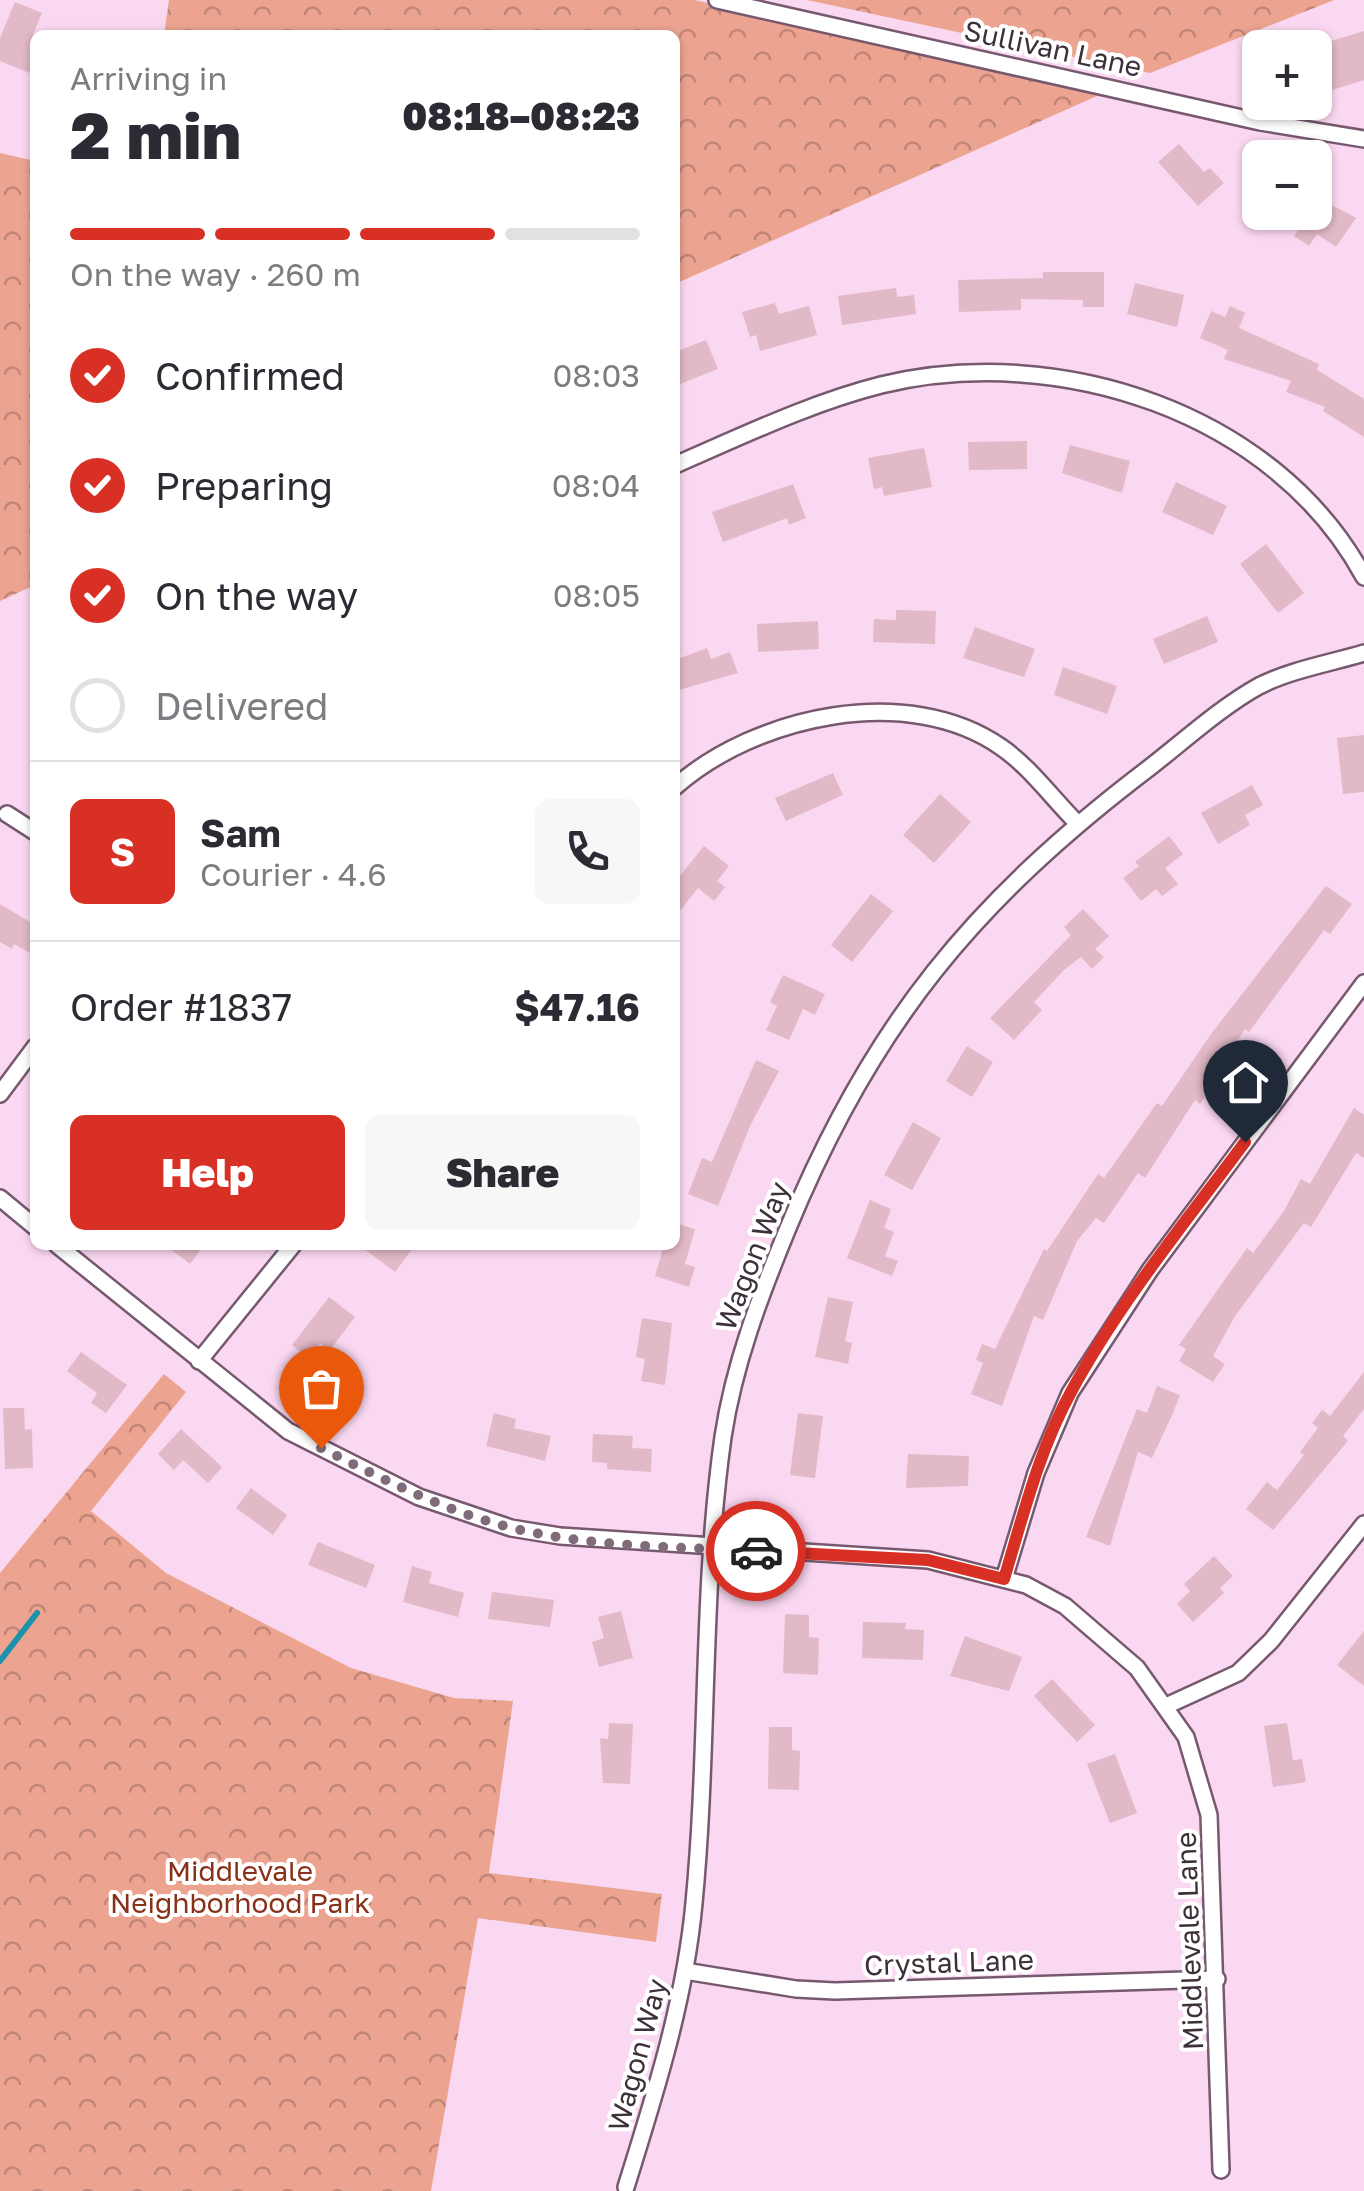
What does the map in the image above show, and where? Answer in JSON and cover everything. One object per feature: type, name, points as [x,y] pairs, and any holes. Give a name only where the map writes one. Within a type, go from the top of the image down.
[{"type":"street","name":"Sullivan Lane","points":[[717,0],[1260,122],[1364,138]]},
{"type":"street","points":[[680,462],[766,425],[881,385],[975,374],[1048,377],[1132,394],[1188,416],[1248,448],[1299,490],[1346,544],[1364,577]]},
{"type":"street","name":"Wagon Way","points":[[626,2187],[671,2043],[694,1904],[712,1549],[724,1435],[751,1317],[825,1138],[886,1034],[948,952],[995,899],[1076,823],[1260,686],[1364,653]]},
{"type":"street","points":[[680,782],[698,766],[780,728],[833,714],[903,713],[970,730],[1003,748],[1076,823]]},
{"type":"street","points":[[7,814],[30,829]]},
{"type":"street","points":[[1004,1579],[1036,1473],[1070,1393],[1150,1270],[1364,982]]},
{"type":"street","points":[[0,1094],[30,1054]]},
{"type":"street","points":[[0,1198],[30,1223]]},
{"type":"street","name":"Middlevale Lane","points":[[63,1250],[288,1431],[419,1498],[511,1528],[712,1549],[928,1560],[1004,1579],[1065,1606],[1098,1631],[1137,1668],[1186,1737],[1209,1815],[1221,2170]]},
{"type":"street","points":[[199,1361],[289,1250]]},
{"type":"street","points":[[1166,1706],[1238,1673],[1271,1641],[1364,1524]]},
{"type":"street","name":"Crystal Lane","points":[[684,1970],[796,1989],[835,1990],[1217,1980]]},
{"type":"green space","points":[[169,0],[694,0],[1115,88],[680,282],[680,30],[165,30]]},
{"type":"green space","points":[[807,0],[1334,0],[1258,30],[1242,30],[1242,36],[1150,73]]},
{"type":"green space","points":[[0,153],[30,160],[30,587],[0,601]]},
{"type":"green space","name":"Middlevale Neighborhood Park","points":[[164,1374],[186,1392],[91,1511],[166,1573],[351,1668],[454,1698],[513,1701],[489,1873],[662,1894],[656,1942],[478,1918],[431,2191],[0,2191],[0,1573]]},
{"type":"building","points":[[15,2],[42,13],[35,30],[30,30],[29,73],[0,61],[0,38]]},
{"type":"building","points":[[1364,31],[1364,80],[1332,90],[1332,41]]},
{"type":"building","points":[[1179,144],[1204,172],[1210,168],[1224,183],[1198,206],[1158,162]]},
{"type":"building","points":[[1332,205],[1356,218],[1336,247],[1317,234],[1309,246],[1294,236],[1298,230],[1332,230]]},
{"type":"building","points":[[1043,272],[1104,272],[1104,307],[1083,307],[1083,300],[1021,299],[1021,310],[959,312],[958,280],[1043,278]]},
{"type":"building","points":[[1135,283],[1184,295],[1177,327],[1127,314]]},
{"type":"building","points":[[896,288],[897,297],[914,295],[916,314],[842,325],[838,296]]},
{"type":"building","points":[[775,303],[779,314],[809,306],[817,335],[760,351],[756,335],[750,337],[742,312]]},
{"type":"building","points":[[1230,306],[1245,313],[1239,328],[1319,364],[1317,370],[1364,399],[1364,437],[1323,411],[1325,407],[1286,392],[1291,381],[1224,359],[1228,350],[1200,338],[1211,311],[1225,317]]},
{"type":"building","points":[[706,340],[718,369],[680,384],[680,350]]},
{"type":"building","points":[[1027,441],[1027,469],[969,470],[968,442]]},
{"type":"building","points":[[1070,445],[1130,461],[1122,493],[1062,473]]},
{"type":"building","points":[[924,448],[932,487],[884,496],[882,487],[874,489],[868,458]]},
{"type":"building","points":[[1176,482],[1227,506],[1213,535],[1162,512]]},
{"type":"building","points":[[793,484],[806,518],[789,525],[787,518],[723,542],[712,512]]},
{"type":"building","points":[[1266,544],[1304,593],[1278,613],[1240,564]]},
{"type":"building","points":[[896,610],[936,611],[935,644],[873,642],[874,619],[896,620]]},
{"type":"building","points":[[1207,616],[1218,642],[1164,664],[1153,639]]},
{"type":"building","points":[[818,621],[819,649],[758,652],[757,624]]},
{"type":"building","points":[[975,627],[1035,649],[1024,677],[963,658]]},
{"type":"building","points":[[707,648],[711,659],[730,652],[738,673],[680,690],[680,658]]},
{"type":"building","points":[[1063,667],[1117,686],[1107,714],[1054,695]]},
{"type":"building","points":[[1364,735],[1364,792],[1343,794],[1337,738]]},
{"type":"building","points":[[833,773],[843,795],[786,821],[775,798]]},
{"type":"building","points":[[1252,785],[1263,805],[1245,815],[1250,825],[1218,844],[1201,813]]},
{"type":"building","points":[[940,794],[971,822],[934,863],[903,835]]},
{"type":"building","points":[[1169,836],[1183,854],[1165,868],[1178,884],[1162,896],[1156,889],[1141,901],[1123,878],[1139,866],[1135,862]]},
{"type":"building","points":[[704,846],[729,866],[717,881],[725,887],[714,901],[698,888],[680,911],[680,876]]},
{"type":"building","points":[[1326,886],[1352,904],[1330,934],[1324,930],[1249,1032],[1245,1029],[1215,1073],[1219,1076],[1200,1104],[1195,1100],[1145,1178],[1138,1173],[1104,1223],[1096,1218],[1077,1241],[1043,1320],[1034,1316],[1002,1406],[971,1394],[983,1363],[976,1360],[982,1344],[995,1349],[1044,1249],[1047,1251],[1098,1174],[1104,1178],[1157,1103],[1162,1106],[1211,1034]]},
{"type":"building","points":[[871,894],[893,911],[852,962],[831,945]]},
{"type":"building","points":[[0,904],[30,922],[30,953],[0,942]]},
{"type":"building","points":[[1083,909],[1109,936],[1095,949],[1104,957],[1092,969],[1081,957],[1064,970],[1034,1002],[1042,1010],[1014,1040],[990,1018],[1071,935],[1064,927]]},
{"type":"building","points":[[783,975],[825,994],[815,1015],[803,1009],[789,1040],[766,1030],[777,1006],[770,1002]]},
{"type":"building","points":[[967,1046],[993,1062],[972,1097],[946,1081]]},
{"type":"building","points":[[756,1060],[779,1071],[750,1126],[718,1206],[688,1194],[702,1158],[712,1162]]},
{"type":"building","points":[[1354,1108],[1364,1115],[1364,1158],[1356,1153],[1311,1227],[1304,1223],[1235,1316],[1213,1356],[1225,1364],[1213,1382],[1179,1361],[1186,1349],[1179,1345],[1247,1248],[1253,1253],[1284,1211],[1301,1179],[1310,1184]]},
{"type":"building","points":[[913,1122],[941,1138],[912,1190],[884,1175]]},
{"type":"building","points":[[870,1200],[891,1209],[884,1228],[894,1232],[885,1256],[898,1261],[892,1276],[847,1258]]},
{"type":"building","points":[[680,1224],[695,1229],[685,1264],[695,1267],[689,1287],[655,1276],[663,1250],[680,1250]]},
{"type":"building","points":[[172,1250],[200,1250],[190,1264]]},
{"type":"building","points":[[366,1250],[411,1250],[395,1272]]},
{"type":"building","points":[[329,1297],[355,1317],[330,1350],[320,1343],[308,1358],[292,1345]]},
{"type":"building","points":[[828,1297],[853,1302],[845,1341],[852,1343],[848,1364],[815,1357]]},
{"type":"building","points":[[642,1318],[672,1323],[665,1385],[641,1381],[645,1359],[636,1357]]},
{"type":"building","points":[[81,1352],[127,1385],[106,1413],[91,1403],[97,1393],[67,1371]]},
{"type":"building","points":[[1364,1372],[1364,1409],[1343,1436],[1348,1441],[1273,1530],[1246,1509],[1267,1482],[1277,1490],[1304,1455],[1300,1452],[1318,1428],[1312,1423],[1322,1410],[1330,1416]]},
{"type":"building","points":[[1157,1386],[1180,1395],[1152,1458],[1138,1452],[1110,1546],[1086,1537],[1137,1409],[1147,1413]]},
{"type":"building","points":[[3,1408],[24,1408],[25,1430],[32,1429],[33,1468],[5,1469]]},
{"type":"building","points":[[494,1413],[516,1419],[514,1428],[551,1436],[545,1461],[486,1446]]},
{"type":"building","points":[[798,1413],[823,1416],[815,1478],[790,1475]]},
{"type":"building","points":[[181,1429],[222,1467],[208,1483],[183,1460],[174,1470],[158,1454]]},
{"type":"building","points":[[593,1434],[633,1436],[632,1448],[652,1449],[651,1472],[607,1469],[607,1463],[592,1462]]},
{"type":"building","points":[[908,1454],[969,1456],[968,1486],[906,1488]]},
{"type":"building","points":[[251,1488],[287,1515],[273,1535],[236,1508]]},
{"type":"building","points":[[318,1542],[375,1565],[366,1588],[308,1565]]},
{"type":"building","points":[[1214,1556],[1233,1576],[1220,1588],[1224,1593],[1193,1622],[1177,1604],[1190,1591],[1184,1584]]},
{"type":"building","points":[[412,1566],[432,1572],[429,1583],[464,1593],[458,1617],[403,1602]]},
{"type":"building","points":[[492,1592],[554,1600],[550,1627],[488,1619]]},
{"type":"building","points":[[621,1611],[633,1658],[599,1667],[592,1642],[604,1638],[598,1617]]},
{"type":"building","points":[[785,1614],[809,1615],[809,1637],[819,1638],[818,1675],[783,1673]]},
{"type":"building","points":[[863,1622],[906,1623],[905,1629],[924,1630],[923,1660],[862,1658]]},
{"type":"building","points":[[1364,1631],[1364,1686],[1337,1665]]},
{"type":"building","points":[[965,1636],[1022,1657],[1009,1691],[950,1676]]},
{"type":"building","points":[[1052,1679],[1095,1725],[1077,1742],[1034,1696]]},
{"type":"building","points":[[609,1723],[633,1724],[630,1784],[603,1783],[600,1738],[608,1739]]},
{"type":"building","points":[[1287,1723],[1293,1760],[1302,1759],[1306,1782],[1273,1787],[1264,1726]]},
{"type":"building","points":[[769,1727],[792,1727],[792,1750],[800,1751],[799,1790],[768,1789]]},
{"type":"building","points":[[1115,1754],[1137,1813],[1110,1823],[1087,1764]]},
{"type":"waterway","points":[[0,1661],[37,1613]]},
{"type":"way so far","points":[[321,1448],[419,1498],[511,1528],[560,1536],[756,1551]]},
{"type":"route","points":[[756,1551],[928,1560],[1004,1579],[1036,1473],[1070,1393],[1150,1270],[1245,1142]]}]
